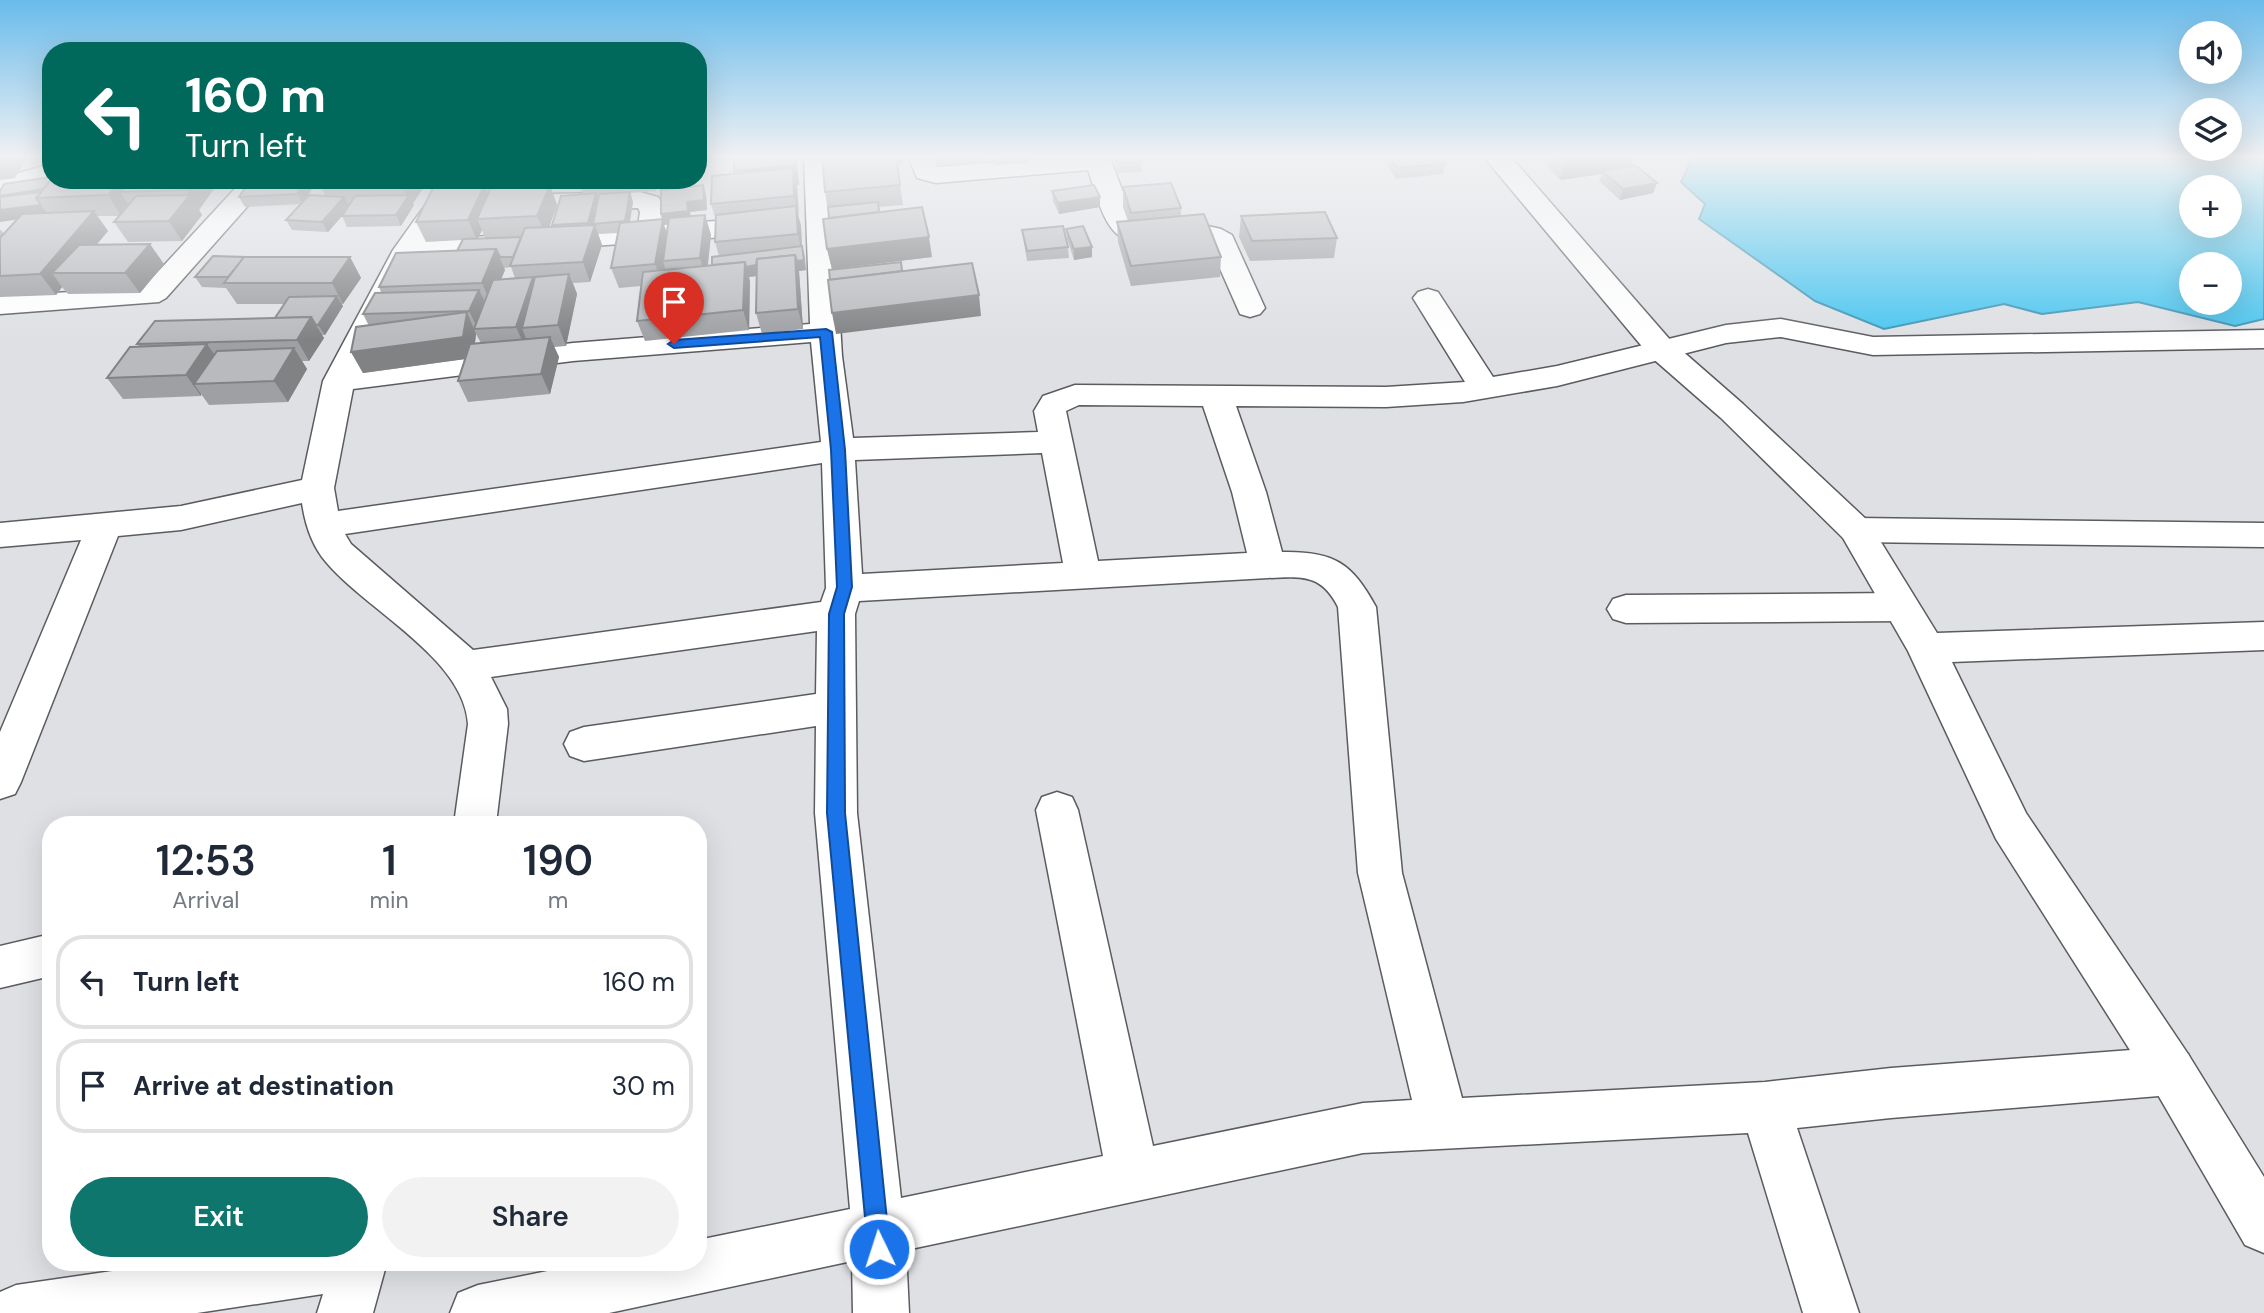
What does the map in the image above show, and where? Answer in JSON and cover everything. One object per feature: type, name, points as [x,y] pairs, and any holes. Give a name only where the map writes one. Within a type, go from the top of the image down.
[{"type":"street","points":[[0,305],[149,296],[223,217]]},
{"type":"street","points":[[441,217],[407,250],[339,380],[317,488],[323,525],[338,553],[466,666],[487,709],[488,724],[476,816]]},
{"type":"street","points":[[651,234],[653,217]]},
{"type":"street","points":[[820,217],[826,332],[838,450],[840,601],[836,813],[878,1228],[881,1313]]},
{"type":"street","points":[[1118,217],[1129,233],[1144,236],[1207,233],[1222,241],[1250,308]]},
{"type":"street","points":[[1548,217],[1661,349],[1732,411],[1856,530],[1926,648],[2011,825],[2171,1071],[2264,1226]]},
{"type":"street","points":[[407,250],[820,223]]},
{"type":"street","points":[[1428,298],[1485,389]]},
{"type":"street","points":[[1083,574],[1051,411],[1054,404],[1064,398],[1093,394],[1386,397],[1485,389],[1557,376],[1726,334],[1781,328],[1873,346],[2264,339]]},
{"type":"street","points":[[339,380],[573,352],[826,332]]},
{"type":"street","points":[[1216,396],[1249,492],[1268,565]]},
{"type":"street","points":[[323,525],[838,450],[1057,442]]},
{"type":"street","points":[[0,535],[181,518],[317,488]]},
{"type":"street","points":[[0,782],[105,525]]},
{"type":"street","points":[[1856,530],[2264,536]]},
{"type":"street","points":[[466,666],[840,601],[1083,574],[1268,565],[1296,565],[1334,572],[1347,584],[1357,607],[1380,873],[1443,1123]]},
{"type":"street","points":[[1626,609],[1900,607]]},
{"type":"street","points":[[1926,648],[2264,636]]},
{"type":"street","points":[[584,744],[836,707]]},
{"type":"street","points":[[1057,810],[1133,1175]]},
{"type":"street","points":[[0,967],[42,957]]},
{"type":"street","points":[[707,1264],[1363,1128],[1765,1107],[1891,1093],[2171,1071]]},
{"type":"street","points":[[1765,1107],[1831,1313]]},
{"type":"street","points":[[16,1313],[293,1271]]},
{"type":"street","points":[[345,1313],[357,1271]]},
{"type":"street","points":[[478,1313],[676,1271]]},
{"type":"water","points":[[1700,217],[2179,217],[2179,238],[2242,238],[2242,217],[2264,217],[2264,319],[2235,326],[2191,315],[2242,315],[2242,252],[2179,252],[2179,312],[2138,302],[2042,314],[2004,304],[1884,329],[1815,301]]},
{"type":"building","points":[[19,217],[89,217],[40,274],[0,276],[0,238]]},
{"type":"building","points":[[118,217],[172,217],[169,221],[114,222]]},
{"type":"building","points":[[289,217],[326,217],[322,222],[286,220]]},
{"type":"building","points":[[418,217],[469,217],[468,220],[416,222]]},
{"type":"building","points":[[554,217],[590,217],[588,223],[552,225]]},
{"type":"building","points":[[594,217],[626,217],[625,221],[593,224]]},
{"type":"building","points":[[705,217],[700,258],[663,261],[669,218]]},
{"type":"building","points":[[716,217],[797,217],[798,234],[715,242]]},
{"type":"building","points":[[924,217],[929,237],[827,249],[823,219]]},
{"type":"building","points":[[1205,217],[1221,257],[1131,266],[1117,222]]},
{"type":"building","points":[[1242,217],[1327,217],[1337,238],[1252,241]]},
{"type":"building","points":[[663,219],[655,264],[611,268],[620,223]]},
{"type":"building","points":[[595,225],[583,262],[510,266],[525,228]]},
{"type":"building","points":[[1063,226],[1068,247],[1027,251],[1022,230]]},
{"type":"building","points":[[1083,226],[1092,247],[1074,249],[1066,229]]},
{"type":"building","points":[[521,237],[513,257],[500,257],[496,249],[457,251],[463,239]]},
{"type":"building","points":[[150,244],[125,273],[52,273],[79,245]]},
{"type":"building","points":[[802,246],[804,260],[797,261],[795,255],[757,259],[756,265],[746,267],[745,262],[712,265],[712,257]]},
{"type":"building","points":[[496,249],[482,283],[379,287],[396,253]]},
{"type":"building","points":[[795,255],[798,309],[756,313],[757,259]]},
{"type":"building","points":[[213,256],[246,257],[228,277],[195,277]]},
{"type":"building","points":[[244,257],[350,257],[332,283],[224,283]]},
{"type":"building","points":[[745,262],[743,310],[637,321],[643,272]]},
{"type":"building","points":[[901,262],[902,271],[830,280],[829,270]]},
{"type":"building","points":[[972,263],[979,295],[832,313],[828,280]]},
{"type":"building","points":[[569,274],[558,325],[522,328],[535,277]]},
{"type":"building","points":[[533,277],[516,327],[474,329],[493,280]]},
{"type":"building","points":[[479,290],[469,311],[363,314],[375,293]]},
{"type":"building","points":[[337,296],[318,325],[311,317],[275,318],[289,297]]},
{"type":"building","points":[[467,312],[463,337],[351,352],[356,327]]},
{"type":"building","points":[[311,317],[297,340],[137,344],[155,321]]},
{"type":"building","points":[[550,337],[541,374],[458,381],[470,344]]},
{"type":"building","points":[[207,344],[186,375],[107,378],[130,347]]},
{"type":"building","points":[[294,348],[274,381],[194,384],[217,351]]},
{"type":"route","points":[[674,344],[826,332],[838,450],[844,587],[836,614],[836,813],[879,1249]]}]
